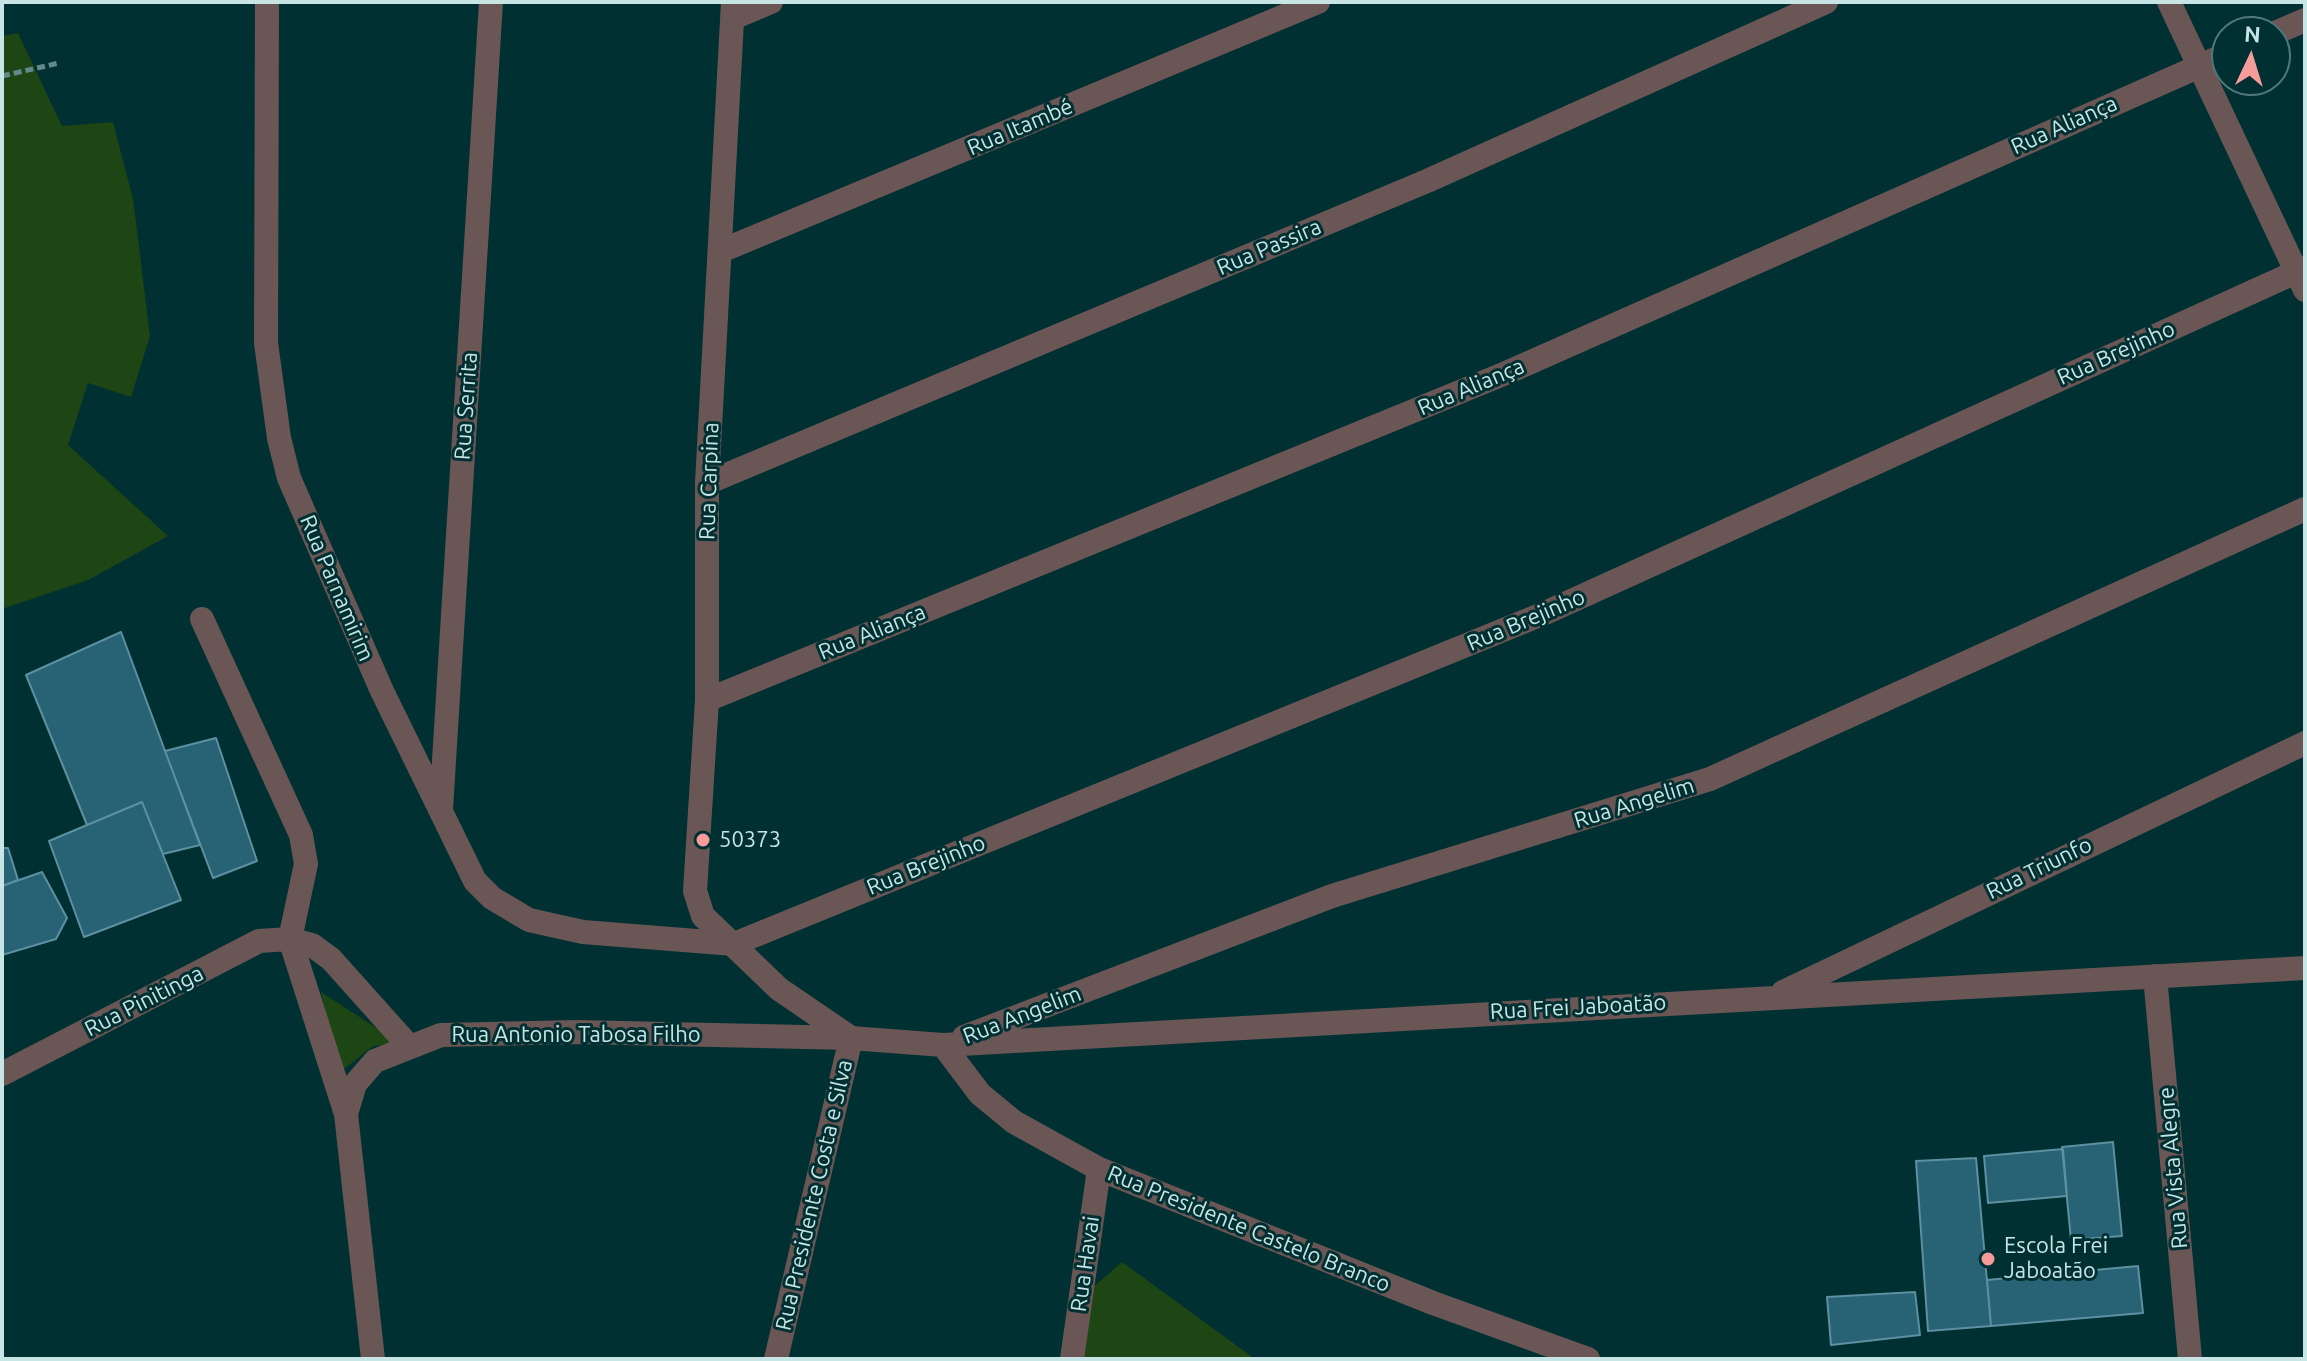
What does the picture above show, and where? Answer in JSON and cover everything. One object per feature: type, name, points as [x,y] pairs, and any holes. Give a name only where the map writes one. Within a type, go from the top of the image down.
[{"type":"street","name":"Rua Parnamirim","points":[[267,2],[264,287],[266,343],[279,438],[289,478],[363,648],[475,881],[492,898],[529,920],[583,932],[734,944]]},
{"type":"street","name":"Rua Serrita","points":[[441,811],[491,2]]},
{"type":"street","points":[[733,10],[771,2]]},
{"type":"street","name":"Rua Itambé","points":[[721,251],[1318,2]]},
{"type":"street","name":"Rua Passira","points":[[707,483],[1427,181],[1826,2]]},
{"type":"street","points":[[2169,2],[2302,277]]},
{"type":"street","name":"Rua Carpina","points":[[733,10],[707,483],[707,700],[695,891],[703,916],[734,944]]},
{"type":"street","name":"Rua Aliança","points":[[707,700],[1506,373],[2211,61]]},
{"type":"street","name":"Rua Brejinho","points":[[734,944],[1545,613],[2302,277]]},
{"type":"street","name":"Rua Angelim","points":[[943,1045],[1332,896],[1710,779],[2305,509]]},
{"type":"street","points":[[202,619],[301,835],[306,864],[290,939],[346,1114]]},
{"type":"street","name":"Rua Triunfo","points":[[1773,997],[2305,743]]},
{"type":"street","points":[[290,939],[312,945],[331,959],[408,1045]]},
{"type":"street","name":"Rua Pinitinga","points":[[2,1074],[259,941],[290,939]]},
{"type":"street","name":"Rua Presidente Costa e Silva","points":[[734,944],[779,989],[851,1038],[776,1359]]},
{"type":"street","name":"Rua Frei Jaboatão","points":[[851,1038],[943,1045],[2305,968]]},
{"type":"street","name":"Rua Vista Alegre","points":[[2155,976],[2190,1359]]},
{"type":"street","name":"Rua Antonio Tabosa Filho","points":[[373,1359],[346,1114],[355,1084],[375,1061],[408,1045],[441,1035],[562,1032],[851,1038]]},
{"type":"street","name":"Rua Presidente Castelo Branco","points":[[943,1045],[980,1094],[1014,1122],[1099,1169],[1433,1303],[1588,1359]]},
{"type":"street","name":"Rua Havai","points":[[1072,1359],[1099,1169]]},
{"type":"path","points":[[2,76],[59,63]]},
{"type":"green space","points":[[18,33],[62,126],[113,122],[133,199],[150,336],[131,397],[88,383],[68,445],[168,536],[88,580],[2,609],[2,36]]},
{"type":"green space","points":[[321,992],[401,1044],[373,1046],[339,1073]]},
{"type":"green space","points":[[1122,1262],[1255,1359],[1083,1359],[1092,1288]]},
{"type":"building","points":[[121,632],[200,845],[163,854],[142,802],[87,825],[26,675]]},
{"type":"building","points":[[216,738],[257,861],[213,878],[165,751]]},
{"type":"building","points":[[142,802],[181,900],[84,937],[49,841]]},
{"type":"building","points":[[2,848],[8,848],[18,880],[2,886]]},
{"type":"building","points":[[42,872],[67,918],[56,939],[2,955],[2,886]]},
{"type":"building","points":[[2113,1142],[2122,1236],[2071,1240],[2062,1147]]},
{"type":"building","points":[[2063,1149],[2067,1196],[1988,1203],[1984,1156]]},
{"type":"building","points":[[1976,1158],[1991,1326],[1928,1331],[1916,1161]]},
{"type":"building","points":[[2138,1266],[2143,1313],[1991,1326],[1987,1280]]},
{"type":"building","points":[[1915,1292],[1920,1335],[1831,1345],[1827,1297]]},
{"type":"place","name":"50373","points":[[703,840]]},
{"type":"place","name":"Escola Frei Jaboatão","points":[[1988,1259]]}]
